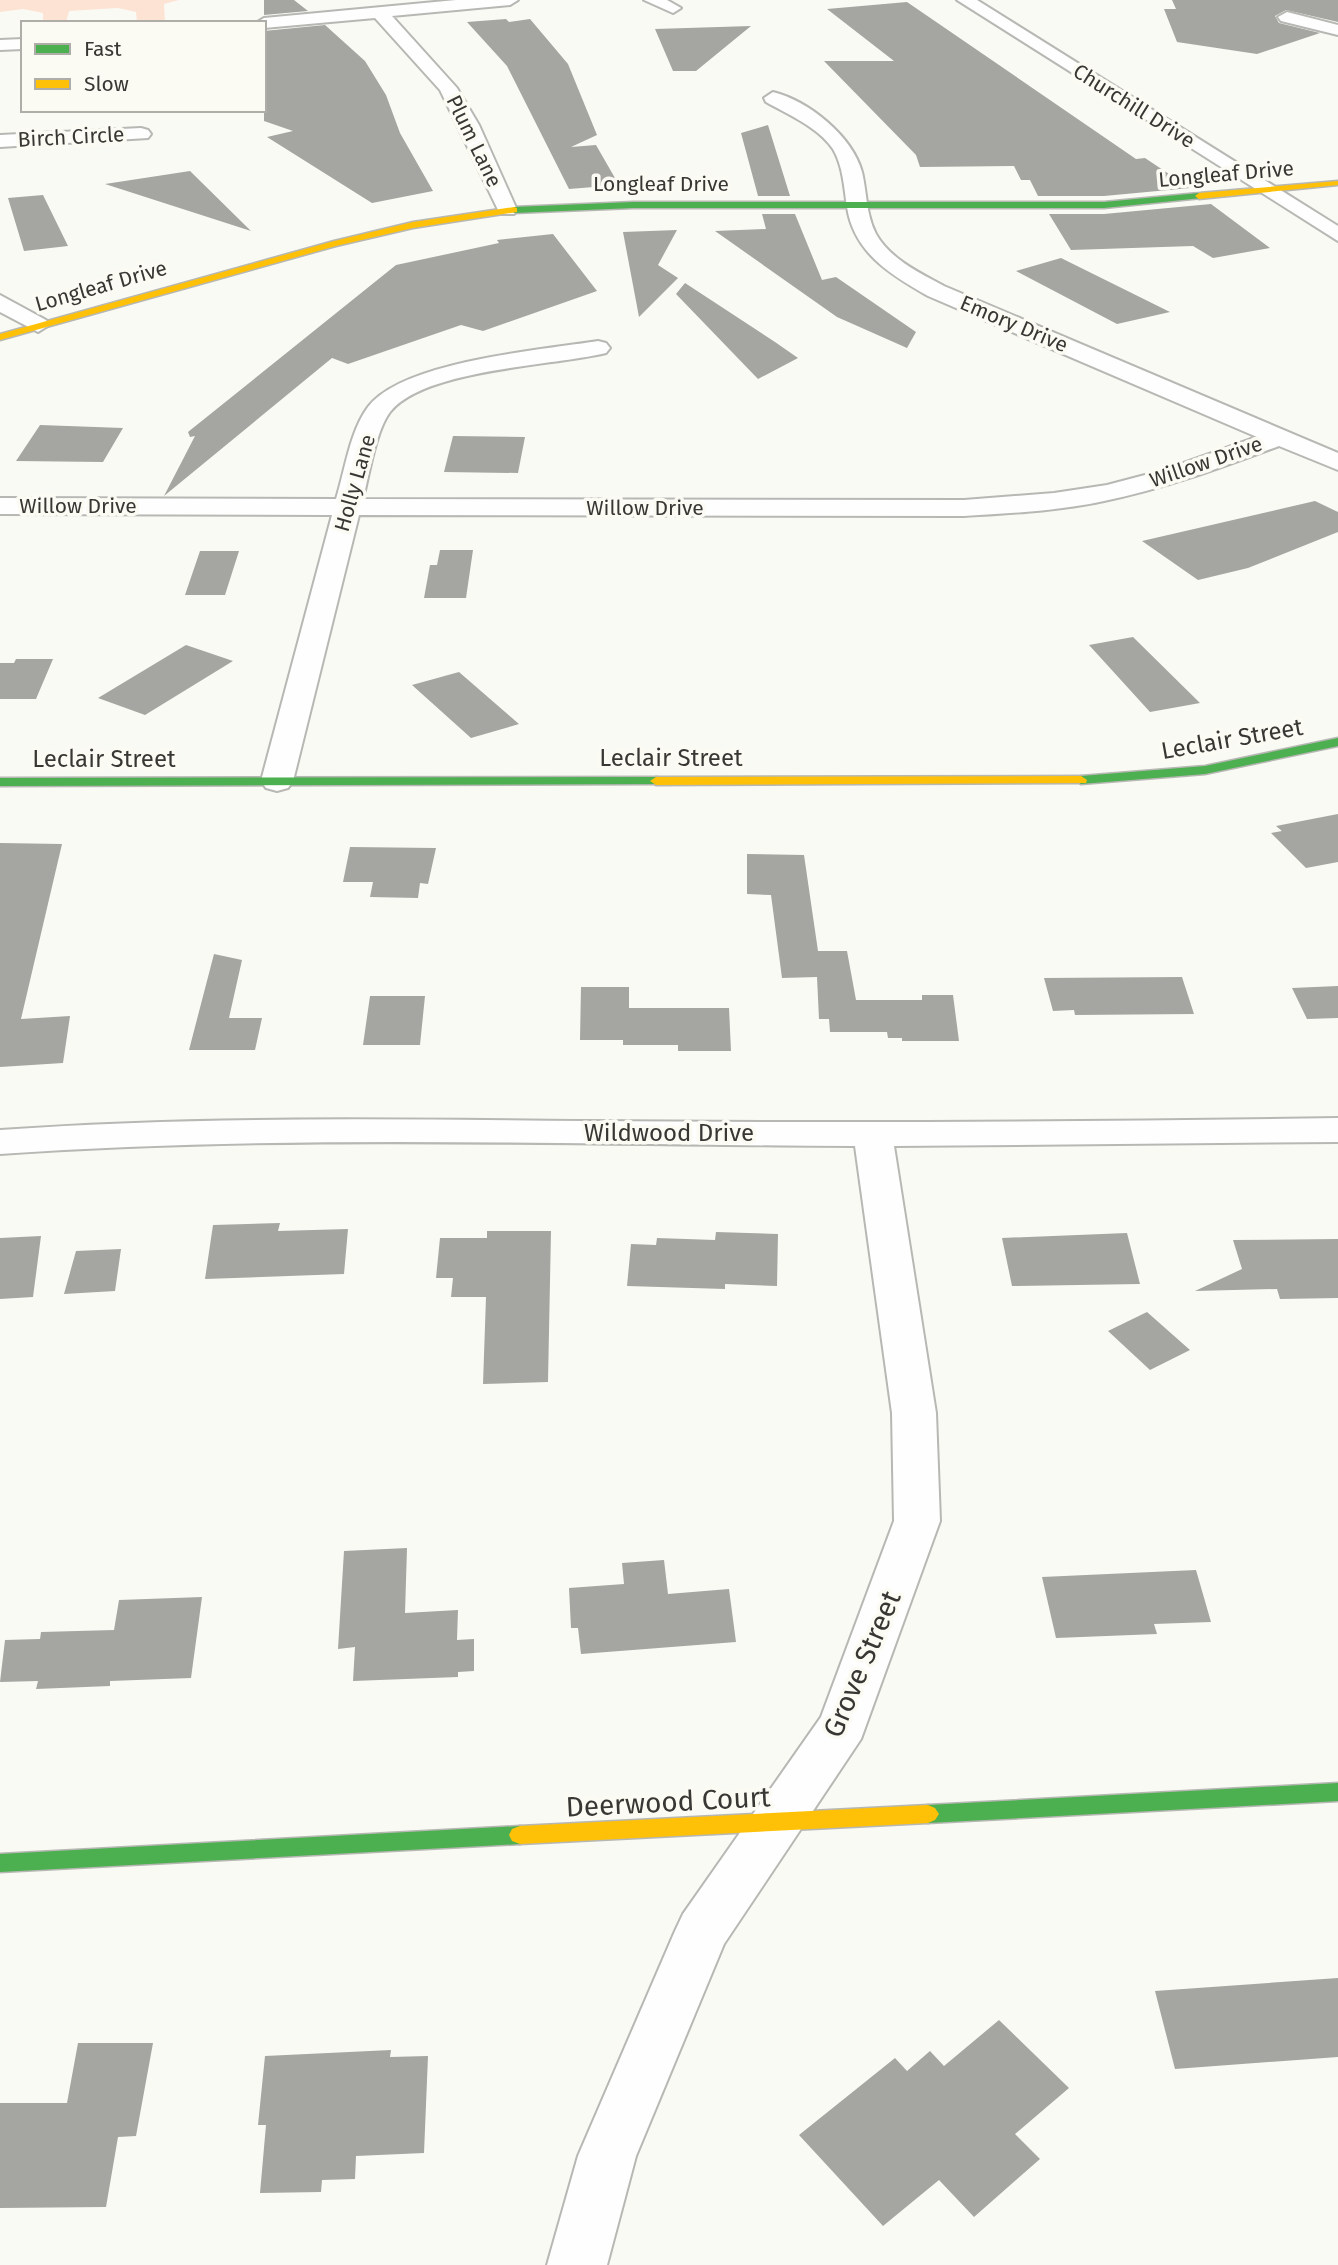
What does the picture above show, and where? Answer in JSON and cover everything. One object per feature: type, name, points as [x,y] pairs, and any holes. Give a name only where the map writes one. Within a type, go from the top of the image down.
[{"type":"street","points":[[266,23],[510,0]]},
{"type":"street","points":[[652,0],[673,8]]},
{"type":"street","name":"Churchill Drive","points":[[965,0],[1338,235]]},
{"type":"street","name":"Plum Lane","points":[[379,12],[448,88],[469,125],[507,211]]},
{"type":"street","points":[[1287,18],[1338,30]]},
{"type":"street","points":[[0,45],[21,44]]},
{"type":"street","name":"Emory Drive","points":[[773,98],[835,140],[853,168],[865,232],[880,255],[899,271],[926,286],[1338,462]]},
{"type":"street","name":"Birch Circle","points":[[0,141],[141,134]]},
{"type":"street","name":"Longleaf Drive","points":[[0,337],[334,244],[413,225],[507,211],[633,205],[1104,205],[1338,183]]},
{"type":"street","points":[[0,302],[38,326]]},
{"type":"street","name":"Holly Lane","points":[[277,781],[346,508],[378,410],[396,394],[427,380],[470,369],[598,348]]},
{"type":"street","name":"Willow Drive","points":[[0,506],[964,508],[1040,504],[1106,493],[1173,476],[1280,437]]},
{"type":"street","name":"Leclair Street","points":[[0,782],[1051,781],[1138,777],[1205,770],[1338,742]]},
{"type":"street","name":"Wildwood Drive","points":[[0,1142],[98,1134],[387,1131],[873,1135],[1338,1130]]},
{"type":"street","name":"Grove Street","points":[[577,2265],[607,2156],[702,1931],[843,1725],[917,1521],[914,1413],[873,1135]]},
{"type":"street","name":"Deerwood Court","points":[[0,1863],[1338,1793]]},
{"type":"shaded area","points":[[0,0],[179,0],[164,4],[165,21],[137,21],[136,12],[118,8],[69,11],[66,21],[43,21],[43,13],[23,9],[0,12]]},
{"type":"building","points":[[264,0],[294,0],[308,11],[264,15]]},
{"type":"building","points":[[1172,0],[1338,0],[1338,22],[1286,10],[1275,16],[1279,23],[1320,33],[1257,54],[1177,42],[1164,9],[1176,9]]},
{"type":"building","points":[[907,2],[1136,159],[1145,158],[1190,188],[1104,196],[1038,196],[1030,180],[1021,180],[1014,166],[920,167],[916,155],[824,61],[894,61],[827,9]]},
{"type":"building","points":[[506,19],[509,22],[530,19],[568,64],[597,135],[571,147],[596,145],[619,185],[569,189],[507,66],[467,22]]},
{"type":"building","points":[[325,25],[365,61],[386,95],[400,133],[433,191],[372,203],[267,137],[293,131],[264,121],[266,31]]},
{"type":"building","points":[[751,26],[696,71],[673,71],[655,29]]},
{"type":"building","points":[[768,125],[790,196],[758,196],[741,133]]},
{"type":"building","points":[[190,171],[251,231],[105,184]]},
{"type":"building","points":[[43,195],[68,246],[24,251],[8,198]]},
{"type":"building","points":[[1211,204],[1270,248],[1213,258],[1193,246],[1071,250],[1049,214],[1104,214]]},
{"type":"building","points":[[762,214],[795,214],[822,280],[836,277],[916,332],[907,348],[837,317],[715,231],[766,229]]},
{"type":"building","points":[[677,230],[658,265],[678,278],[639,317],[623,232]]},
{"type":"building","points":[[553,234],[597,291],[483,331],[461,325],[348,364],[332,358],[164,496],[195,436],[190,437],[188,432],[396,265],[499,243],[497,240]]},
{"type":"building","points":[[1061,258],[1170,312],[1117,324],[1016,271]]},
{"type":"building","points":[[685,283],[798,358],[758,379],[676,294]]},
{"type":"building","points":[[40,425],[123,428],[103,462],[16,461]]},
{"type":"building","points":[[453,436],[525,437],[518,473],[444,472]]},
{"type":"building","points":[[1315,501],[1338,512],[1338,532],[1248,568],[1198,580],[1142,541]]},
{"type":"building","points":[[440,550],[473,550],[466,598],[424,598],[430,565],[437,565]]},
{"type":"building","points":[[200,551],[239,551],[225,595],[185,595]]},
{"type":"building","points":[[1133,637],[1200,703],[1150,712],[1089,645]]},
{"type":"building","points":[[186,645],[233,661],[145,715],[98,698]]},
{"type":"building","points":[[16,659],[53,659],[36,699],[0,699],[0,663],[14,663]]},
{"type":"building","points":[[459,672],[519,724],[471,738],[412,685]]},
{"type":"building","points":[[1338,814],[1338,862],[1306,868],[1271,833],[1282,831],[1276,826]]},
{"type":"building","points":[[0,843],[62,844],[21,1019],[70,1016],[63,1063],[0,1067]]},
{"type":"building","points":[[350,847],[436,848],[428,884],[420,883],[418,898],[370,897],[373,882],[343,882]]},
{"type":"building","points":[[747,854],[804,855],[818,951],[847,951],[856,1000],[922,1000],[922,995],[953,995],[959,1041],[902,1041],[902,1038],[888,1038],[887,1032],[830,1032],[829,1019],[819,1019],[817,977],[782,978],[771,895],[747,894]]},
{"type":"building","points":[[214,954],[242,960],[229,1018],[262,1018],[255,1050],[189,1050]]},
{"type":"building","points":[[1182,977],[1194,1014],[1075,1015],[1074,1010],[1053,1011],[1044,978]]},
{"type":"building","points":[[1338,986],[1338,1018],[1307,1019],[1292,988]]},
{"type":"building","points":[[581,987],[629,987],[629,1008],[729,1008],[731,1051],[678,1051],[678,1045],[623,1045],[623,1040],[580,1040]]},
{"type":"building","points":[[370,996],[425,996],[420,1045],[363,1045]]},
{"type":"building","points":[[280,1223],[278,1231],[348,1229],[344,1274],[205,1279],[213,1225]]},
{"type":"building","points":[[487,1231],[551,1231],[548,1382],[483,1384],[486,1297],[451,1297],[453,1278],[436,1278],[440,1238],[487,1238]]},
{"type":"building","points":[[716,1232],[778,1234],[777,1286],[725,1284],[725,1289],[627,1286],[631,1244],[656,1245],[657,1238],[715,1240]]},
{"type":"building","points":[[1127,1233],[1140,1284],[1012,1286],[1002,1238]]},
{"type":"building","points":[[41,1236],[33,1297],[0,1299],[0,1238]]},
{"type":"building","points":[[1338,1239],[1338,1298],[1280,1299],[1277,1289],[1195,1291],[1242,1269],[1233,1240]]},
{"type":"building","points":[[121,1249],[115,1291],[64,1294],[76,1251]]},
{"type":"building","points":[[1147,1312],[1190,1350],[1150,1370],[1108,1331]]},
{"type":"building","points":[[407,1548],[405,1613],[458,1610],[457,1640],[474,1639],[474,1671],[458,1672],[458,1677],[353,1681],[355,1647],[338,1649],[344,1551]]},
{"type":"building","points":[[664,1560],[668,1594],[729,1589],[736,1642],[581,1654],[578,1628],[571,1628],[569,1588],[624,1584],[622,1563]]},
{"type":"building","points":[[1196,1570],[1211,1622],[1154,1624],[1157,1634],[1056,1638],[1042,1577]]},
{"type":"building","points":[[202,1597],[191,1678],[110,1681],[110,1686],[36,1689],[38,1681],[0,1682],[5,1640],[40,1639],[41,1632],[114,1630],[119,1600]]},
{"type":"building","points":[[1338,1978],[1338,2057],[1175,2069],[1155,1991]]},
{"type":"building","points":[[999,2020],[1069,2088],[1015,2134],[1040,2159],[974,2217],[939,2180],[883,2226],[799,2135],[895,2058],[907,2071],[930,2051],[944,2066]]},
{"type":"building","points":[[78,2043],[153,2043],[136,2136],[118,2137],[106,2207],[0,2208],[0,2103],[67,2103]]},
{"type":"building","points":[[391,2050],[390,2057],[428,2056],[424,2153],[356,2156],[355,2179],[322,2180],[321,2192],[260,2193],[266,2125],[258,2125],[265,2056]]},
{"type":"traffic: fast","points":[[514,210],[633,205],[1104,205],[1199,196]]},
{"type":"traffic: fast","points":[[1081,780],[1205,770],[1338,742]]},
{"type":"traffic: fast","points":[[0,782],[656,781]]},
{"type":"traffic: fast","points":[[928,1814],[1338,1792]]},
{"type":"traffic: fast","points":[[0,1863],[520,1835]]},
{"type":"traffic: slow","points":[[1199,196],[1338,183]]},
{"type":"traffic: slow","points":[[0,337],[334,244],[413,225],[514,210]]},
{"type":"traffic: slow","points":[[656,781],[1081,780]]},
{"type":"traffic: slow","points":[[520,1835],[928,1814]]}]
